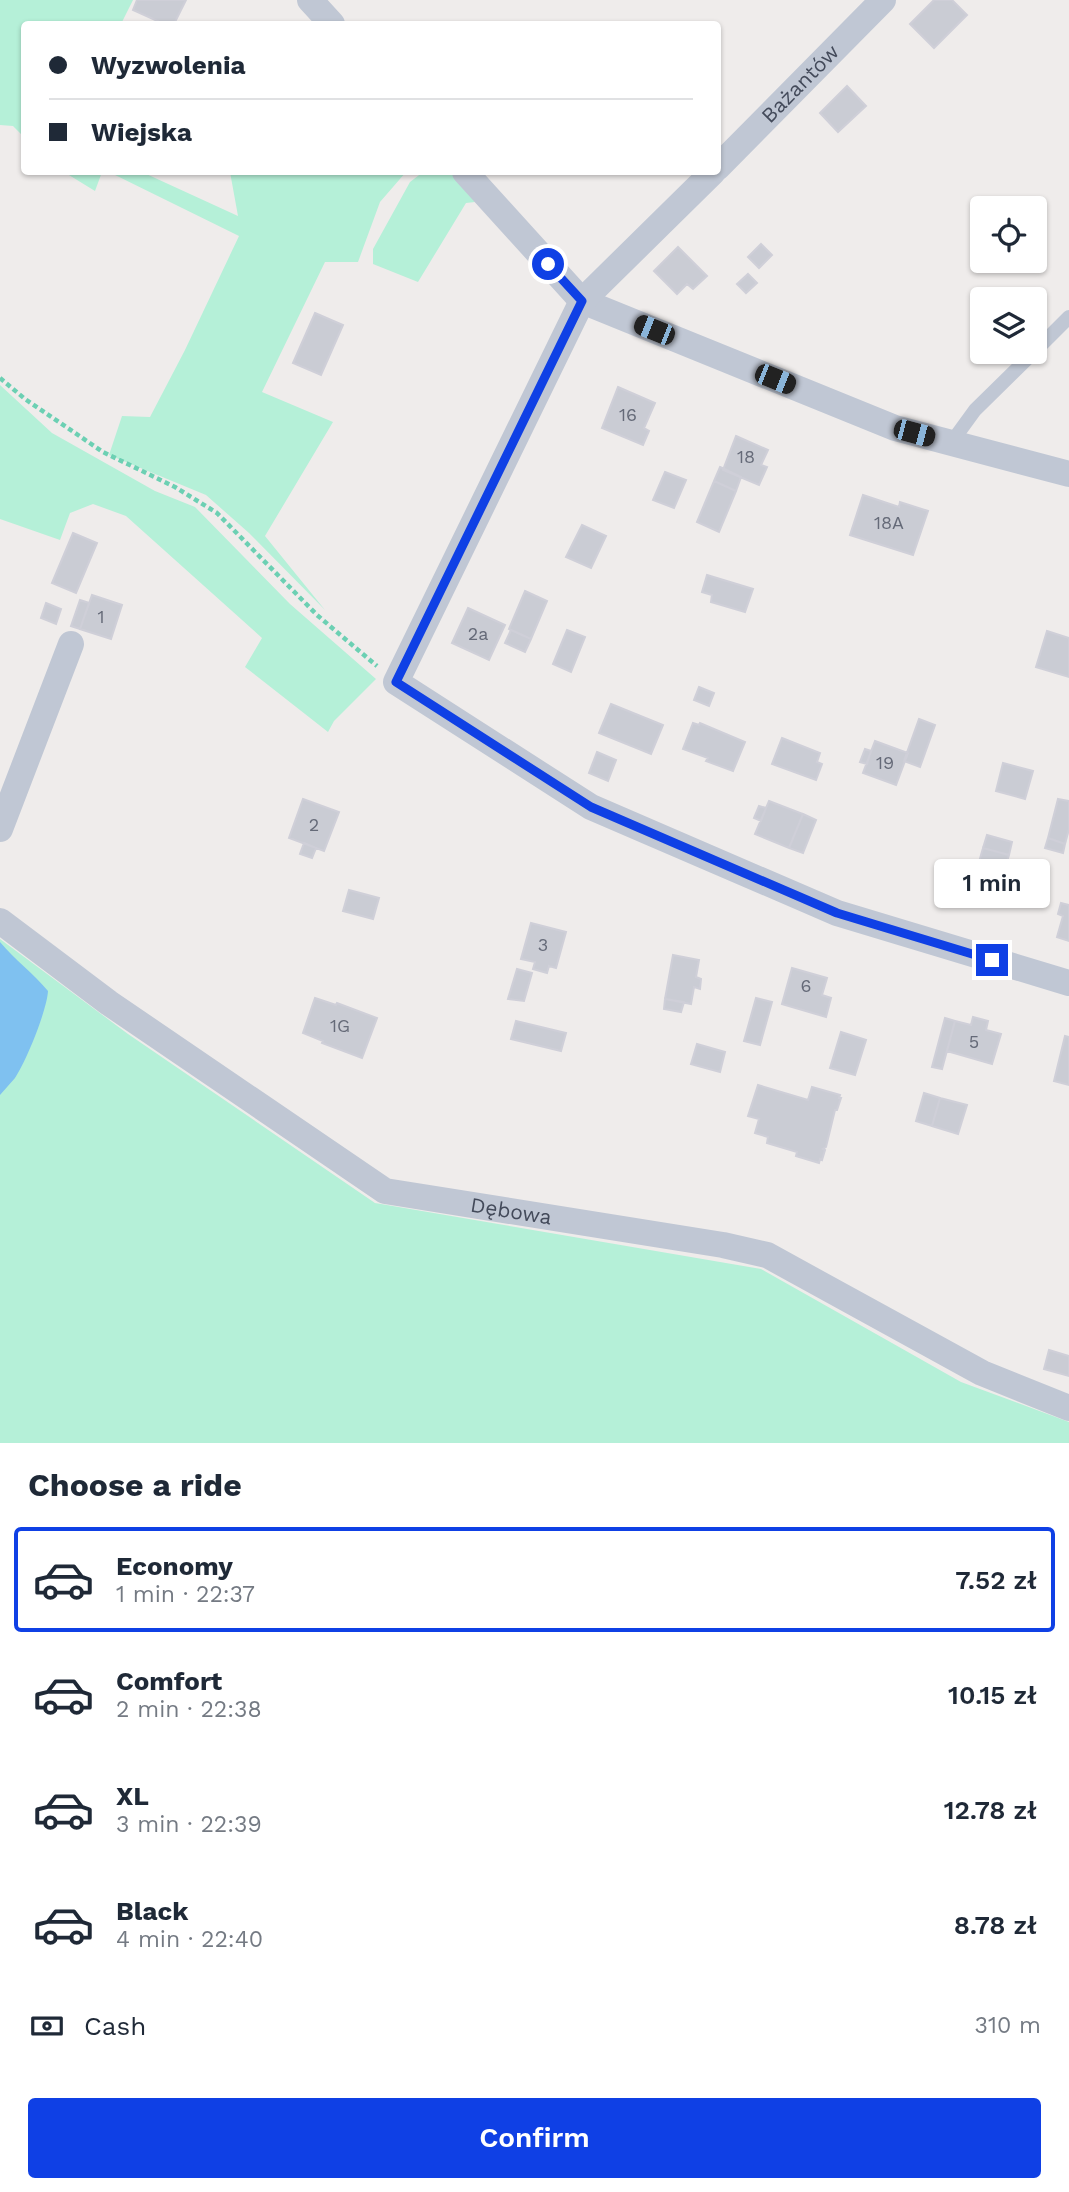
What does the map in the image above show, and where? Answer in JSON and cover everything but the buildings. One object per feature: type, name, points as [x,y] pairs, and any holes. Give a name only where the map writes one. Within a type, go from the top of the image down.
[{"type":"street","points":[[310,0],[329,21]]},
{"type":"street","name":"Bażantów","points":[[721,164],[883,0]]},
{"type":"street","points":[[468,175],[582,301],[895,428],[1069,474]]},
{"type":"street","points":[[710,175],[582,301],[396,682],[591,807],[837,913],[1069,983]]},
{"type":"street","points":[[0,829],[71,644]]},
{"type":"street","name":"Dębowa","points":[[0,921],[109,1003],[385,1191],[723,1245],[767,1255],[982,1373],[1069,1408]]},
{"type":"lane","points":[[1047,339],[1069,317]]},
{"type":"lane","points":[[951,443],[975,411],[1022,364]]},
{"type":"path","points":[[0,378],[25,399],[103,453],[175,487],[217,513],[317,615],[396,682]]},
{"type":"green space","points":[[0,0],[133,0],[122,21],[21,21],[21,134],[13,126],[0,125]]},
{"type":"green space","points":[[69,175],[101,175],[95,191]]},
{"type":"green space","points":[[115,175],[149,175],[238,216],[231,175],[403,175],[380,202],[358,262],[325,262],[262,392],[333,422],[265,536],[325,610],[249,533],[206,495],[109,455],[122,416],[150,417],[239,236]]},
{"type":"green space","points":[[419,175],[455,175],[475,202],[466,203],[418,282],[373,264],[373,249],[410,182]]},
{"type":"green space","points":[[0,385],[52,433],[155,491],[195,507],[290,604],[376,679],[334,721],[328,732],[245,667],[262,638],[126,516],[93,504],[70,513],[60,540],[0,519]]},
{"type":"green space","points":[[0,939],[128,1034],[375,1203],[761,1269],[961,1382],[1069,1422],[1069,1443],[0,1443]]},
{"type":"water","points":[[0,942],[48,991],[40,1023],[25,1060],[15,1078],[0,1095]]},
{"type":"route","points":[[548,264],[582,301],[396,682],[591,807],[837,913],[992,960]]}]
